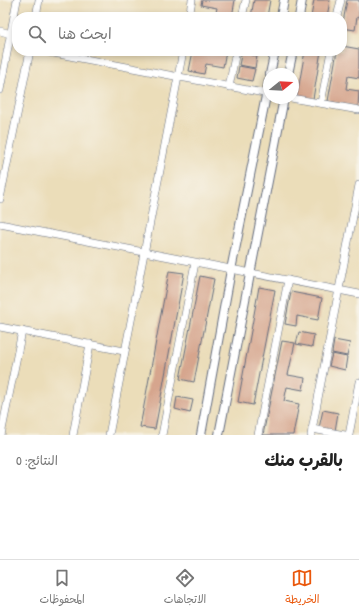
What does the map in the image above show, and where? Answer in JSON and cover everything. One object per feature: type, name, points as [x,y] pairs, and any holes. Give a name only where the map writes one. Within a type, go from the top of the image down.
[{"type":"street","points":[[15,12],[17,0]]},
{"type":"street","points":[[37,12],[39,0]]},
{"type":"street","points":[[190,12],[192,0]]},
{"type":"street","points":[[243,12],[246,0]]},
{"type":"street","points":[[282,12],[284,0]]},
{"type":"street","points":[[300,12],[302,0]]},
{"type":"street","points":[[338,12],[340,0]]},
{"type":"street","points":[[0,90],[12,28]]},
{"type":"street","points":[[0,31],[11,34]]},
{"type":"street","points":[[0,199],[29,56]]},
{"type":"street","points":[[69,56],[263,93]]},
{"type":"street","points":[[108,435],[182,56]]},
{"type":"street","points":[[229,87],[235,56]]},
{"type":"street","points":[[271,68],[274,56]]},
{"type":"street","points":[[289,68],[292,56]]},
{"type":"street","points":[[321,103],[330,56]]},
{"type":"street","points":[[299,99],[359,110]]},
{"type":"street","points":[[201,435],[231,270],[266,104]]},
{"type":"street","points":[[219,435],[249,273],[283,104]]},
{"type":"street","points":[[345,435],[311,432],[359,185]]},
{"type":"street","points":[[0,224],[359,294]]},
{"type":"street","points":[[162,435],[195,262]]},
{"type":"street","points":[[258,435],[288,280]]},
{"type":"street","points":[[0,327],[124,351]]},
{"type":"street","points":[[1,435],[22,331]]},
{"type":"street","points":[[72,435],[90,344]]},
{"type":"street","points":[[349,435],[359,382]]},
{"type":"building","points":[[202,0],[235,0],[233,12],[216,12],[217,8],[201,5]]},
{"type":"building","points":[[254,0],[270,0],[268,12],[252,12]]},
{"type":"building","points":[[314,0],[330,0],[328,12],[312,12]]},
{"type":"building","points":[[347,0],[359,0],[359,18],[357,17],[355,30],[347,29],[347,12],[345,12]]},
{"type":"building","points":[[347,47],[359,49],[359,78],[348,76],[346,89],[359,91],[358,107],[328,101],[336,56],[347,56]]},
{"type":"building","points":[[192,56],[225,56],[223,67],[206,64],[204,74],[189,71]]},
{"type":"building","points":[[241,56],[257,56],[255,68],[239,65]]},
{"type":"building","points":[[304,56],[320,56],[313,99],[299,96],[299,85]]},
{"type":"building","points":[[239,66],[255,69],[252,81],[237,78]]},
{"type":"building","points":[[169,271],[184,273],[155,429],[140,427]]},
{"type":"building","points":[[200,276],[214,279],[194,382],[180,379]]},
{"type":"building","points":[[259,287],[275,290],[253,405],[238,402]]},
{"type":"building","points":[[291,292],[322,298],[318,320],[297,316],[296,326],[285,324]]},
{"type":"building","points":[[299,332],[314,335],[312,347],[296,344]]},
{"type":"building","points":[[334,340],[350,343],[347,356],[332,353]]},
{"type":"building","points":[[282,341],[295,343],[288,375],[305,378],[303,390],[287,387],[284,401],[299,404],[293,435],[263,435]]},
{"type":"building","points":[[332,354],[347,357],[345,370],[329,366]]},
{"type":"building","points":[[177,397],[193,400],[190,413],[175,409]]},
{"type":"building","points":[[323,410],[338,413],[335,431],[319,428]]}]
